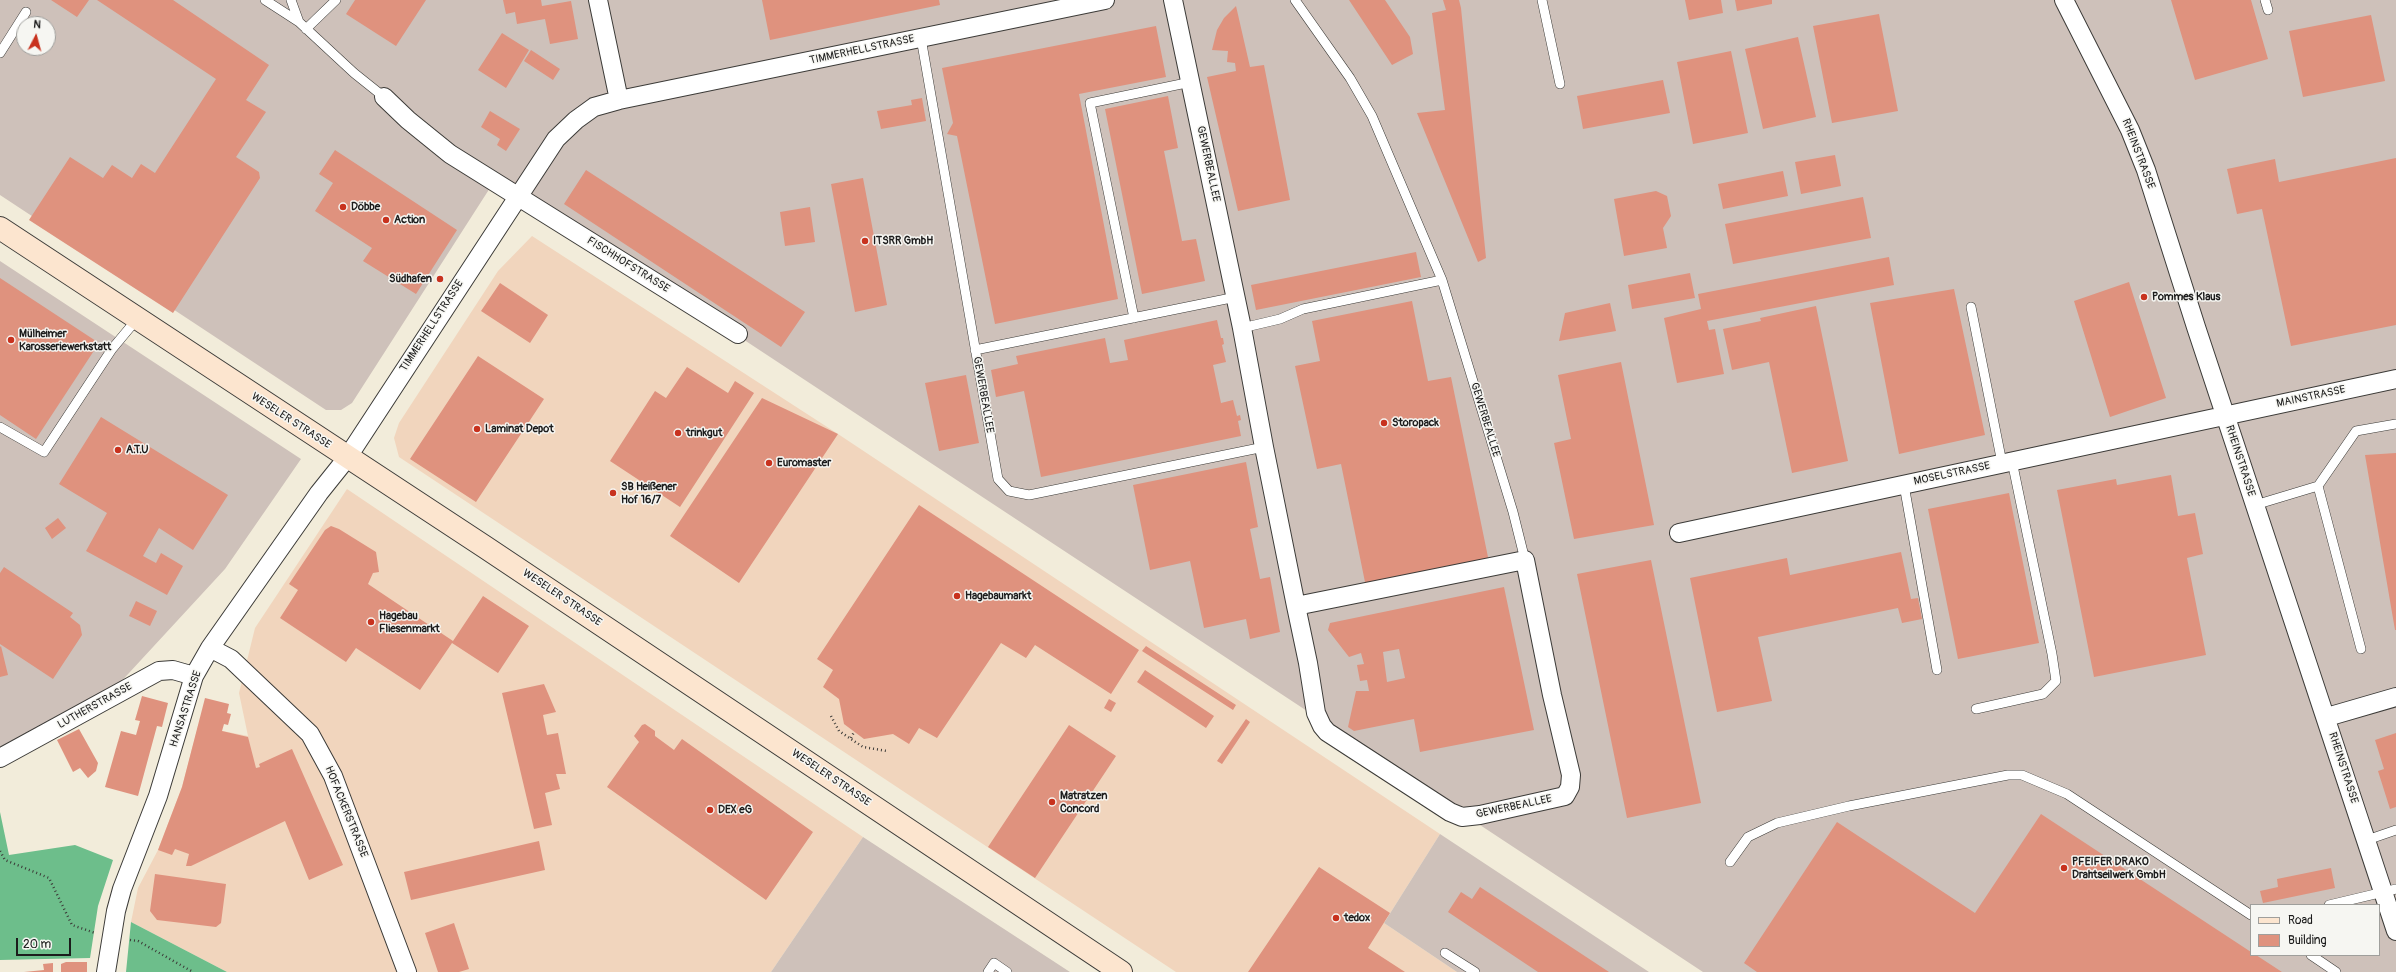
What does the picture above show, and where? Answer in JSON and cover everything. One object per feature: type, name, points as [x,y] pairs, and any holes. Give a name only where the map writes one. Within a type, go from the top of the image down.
[{"type":"main road","name":"WESELER STRASSE","points":[[0,228],[348,458],[492,551],[1122,972]]},
{"type":"street","points":[[598,0],[619,100]]},
{"type":"street","name":"TIMMERHELLSTRASSE","points":[[348,458],[518,195],[556,140],[576,120],[594,107],[619,100],[1105,0]]},
{"type":"street","name":"GEWERBEALLEE","points":[[1173,0],[1236,297],[1316,713],[1327,732],[1450,812],[1462,817],[1480,815],[1565,796],[1570,787],[1572,775],[1552,695],[1525,560]]},
{"type":"street","name":"RHEINSTRASSE","points":[[2064,0],[2130,130],[2146,170],[2225,415],[2327,717],[2366,840],[2390,891],[2396,930]]},
{"type":"street","points":[[384,96],[408,120],[450,154],[518,195]]},
{"type":"street","name":"FISCHHOFSTRASSE","points":[[518,195],[738,334]]},
{"type":"street","name":"MAINSTRASSE","points":[[2225,415],[2396,379]]},
{"type":"street","name":"MOSELSTRASSE","points":[[1679,533],[2225,415]]},
{"type":"street","name":"HANSASTRASSE","points":[[106,972],[111,936],[122,889],[158,796],[194,676],[210,648],[319,493],[348,458]]},
{"type":"street","points":[[1296,606],[1525,560]]},
{"type":"street","name":"HOFACKERSTRASSE","points":[[210,648],[232,659],[310,734],[333,776],[407,972]]},
{"type":"street","name":"LUTHERSTRASSE","points":[[0,758],[159,671],[173,670],[194,676]]},
{"type":"street","points":[[2327,717],[2396,697]]},
{"type":"lane","points":[[265,0],[299,22],[354,73],[384,96]]},
{"type":"lane","points":[[291,0],[299,22]]},
{"type":"lane","points":[[306,29],[336,0]]},
{"type":"lane","name":"GEWERBEALLEE","points":[[1295,0],[1350,78],[1372,116],[1442,280],[1513,512],[1525,560]]},
{"type":"lane","points":[[1542,0],[1560,84]]},
{"type":"lane","points":[[2265,0],[2268,10]]},
{"type":"lane","points":[[0,53],[26,12]]},
{"type":"lane","name":"GEWERBEALLEE","points":[[921,38],[998,479],[1009,491],[1029,495],[1264,447]]},
{"type":"lane","points":[[1134,318],[1090,103],[1191,82]]},
{"type":"lane","points":[[1242,328],[1280,319],[1303,309],[1442,280]]},
{"type":"lane","points":[[976,350],[1236,297]]},
{"type":"lane","points":[[1971,307],[2052,654],[2056,681],[2043,694],[1976,709]]},
{"type":"lane","points":[[0,427],[44,452],[112,349],[137,319]]},
{"type":"lane","points":[[2255,505],[2318,486],[2356,431],[2396,424]]},
{"type":"lane","points":[[1904,484],[1937,670]]},
{"type":"lane","points":[[2318,486],[2361,649]]},
{"type":"lane","points":[[1730,862],[1748,837],[1777,823],[1849,806],[2000,776],[2022,775],[2068,794],[2250,914]]},
{"type":"lane","points":[[2366,840],[2396,830]]},
{"type":"lane","points":[[2333,904],[2390,891]]},
{"type":"lane","points":[[1445,953],[1475,972]]},
{"type":"lane","points":[[2312,956],[2336,972]]},
{"type":"lane","points":[[988,972],[994,963],[1007,972]]},
{"type":"path","points":[[831,716],[839,731],[863,747],[887,751]]},
{"type":"path","points":[[851,738],[854,732]]},
{"type":"path","points":[[0,851],[5,860],[49,878],[72,925],[85,931],[138,941],[193,972]]},
{"type":"shaded area","points":[[0,0],[2396,0],[2396,972],[1703,972],[497,177],[352,403],[341,410],[326,410],[0,195]]},
{"type":"shaded area","points":[[532,236],[838,434],[1440,834],[1384,923],[1457,972],[1176,972],[399,457],[394,438],[399,423],[498,271]]},
{"type":"shaded area","points":[[0,261],[301,459],[225,569],[117,686],[0,747]]},
{"type":"shaded area","points":[[347,489],[863,837],[771,972],[227,972],[131,922],[138,888],[158,850],[182,787],[198,726],[248,736],[239,693],[255,628]]},
{"type":"shaded area","points":[[1440,834],[1649,972],[1457,972],[1384,923]]},
{"type":"shaded area","points":[[863,837],[1070,972],[771,972]]},
{"type":"green space","points":[[0,812],[9,855],[75,845],[113,860],[98,906],[90,958],[0,960]]},
{"type":"green space","points":[[131,922],[227,972],[126,972]]},
{"type":"building","points":[[51,0],[89,0],[77,17]]},
{"type":"building","points":[[97,0],[173,0],[269,65],[246,100],[266,112],[236,157],[259,172],[260,178],[173,313],[29,220],[70,157],[103,178],[112,165],[132,178],[141,164],[155,173],[216,79]]},
{"type":"building","points":[[355,0],[426,0],[396,46],[346,14]]},
{"type":"building","points":[[503,0],[541,0],[542,6],[571,1],[578,39],[550,44],[545,19],[517,24],[515,12],[506,14]]},
{"type":"building","points":[[762,0],[939,0],[940,5],[770,40]]},
{"type":"building","points":[[1349,0],[1385,0],[1410,37],[1413,54],[1392,65]]},
{"type":"building","points":[[1443,0],[1459,0],[1461,8],[1486,258],[1478,262],[1417,113],[1445,110],[1432,13],[1446,10]]},
{"type":"building","points":[[1685,0],[1721,0],[1723,13],[1689,20]]},
{"type":"building","points":[[1735,0],[1772,0],[1772,4],[1737,11]]},
{"type":"building","points":[[2171,0],[2251,0],[2268,59],[2195,80]]},
{"type":"building","points":[[1236,6],[1250,67],[1264,65],[1290,200],[1238,211],[1207,77],[1236,71],[1235,63],[1227,62],[1228,51],[1212,50],[1217,30],[1224,18]]},
{"type":"building","points":[[1879,14],[1898,111],[1832,123],[1813,26]]},
{"type":"building","points":[[2371,15],[2385,81],[2303,97],[2289,31]]},
{"type":"building","points":[[1156,26],[1166,77],[1079,94],[1118,299],[995,324],[957,136],[947,134],[953,123],[942,68]]},
{"type":"building","points":[[502,33],[529,50],[506,88],[478,70]]},
{"type":"building","points":[[1798,37],[1816,117],[1763,129],[1745,49]]},
{"type":"building","points":[[531,50],[560,69],[553,80],[524,61]]},
{"type":"building","points":[[1731,51],[1748,133],[1693,144],[1677,62]]},
{"type":"building","points":[[1663,80],[1670,113],[1583,129],[1577,96]]},
{"type":"building","points":[[1168,96],[1178,148],[1164,151],[1182,241],[1196,239],[1205,281],[1142,294],[1105,109]]},
{"type":"building","points":[[922,98],[926,121],[881,129],[877,111],[912,105],[911,100]]},
{"type":"building","points":[[490,111],[520,129],[506,151],[497,145],[500,139],[481,127]]},
{"type":"building","name":"Action","points":[[335,150],[457,230],[416,294],[363,261],[372,248],[315,211],[333,183],[319,174]]},
{"type":"building","points":[[1835,155],[1841,186],[1801,194],[1795,162]]},
{"type":"building","points":[[2396,158],[2396,325],[2291,346],[2262,209],[2237,214],[2227,169],[2275,159],[2279,182]]},
{"type":"building","points":[[586,170],[805,312],[781,347],[564,204]]},
{"type":"building","points":[[1783,171],[1788,196],[1723,209],[1718,184]]},
{"type":"building","points":[[863,178],[887,305],[855,312],[831,184]]},
{"type":"building","points":[[1656,191],[1667,196],[1671,216],[1663,228],[1667,248],[1624,256],[1614,199]]},
{"type":"building","points":[[1863,197],[1871,238],[1733,264],[1725,224]]},
{"type":"building","points":[[810,207],[815,242],[785,246],[780,212]]},
{"type":"building","points":[[1416,252],[1421,277],[1256,310],[1251,285]]},
{"type":"building","points":[[1889,257],[1894,285],[1707,321],[1709,330],[1715,329],[1724,374],[1677,383],[1664,318],[1701,309],[1698,294]]},
{"type":"building","points":[[1690,273],[1695,298],[1632,309],[1628,285]]},
{"type":"building","points":[[0,278],[99,343],[36,439],[0,415]]},
{"type":"building","points":[[2129,282],[2166,398],[2110,417],[2074,301]]},
{"type":"building","points":[[500,283],[548,315],[530,343],[481,311]]},
{"type":"building","points":[[1954,289],[1985,435],[1899,454],[1870,303]]},
{"type":"building","name":"Storopack","points":[[1412,301],[1428,381],[1451,377],[1489,562],[1366,587],[1341,464],[1317,469],[1295,366],[1320,361],[1312,321]]},
{"type":"building","points":[[1610,303],[1616,331],[1559,341],[1565,313]]},
{"type":"building","points":[[1816,306],[1848,461],[1792,473],[1769,362],[1732,370],[1723,329],[1761,321],[1760,318]]},
{"type":"building","points":[[1217,320],[1221,338],[1223,338],[1224,344],[1222,345],[1226,362],[1213,365],[1221,403],[1233,400],[1237,416],[1240,415],[1241,420],[1238,421],[1241,436],[1041,477],[1024,391],[996,397],[991,370],[1018,364],[1016,356],[1105,338],[1110,363],[1128,360],[1124,340]]},
{"type":"building","name":"Laminat Depot","points":[[478,356],[544,399],[476,502],[410,459]]},
{"type":"building","points":[[1621,362],[1654,525],[1574,539],[1554,443],[1571,439],[1558,375]]},
{"type":"building","name":"trinkgut","points":[[687,367],[728,393],[735,381],[754,393],[680,507],[610,461],[655,391],[666,398]]},
{"type":"building","points":[[966,375],[979,443],[939,451],[925,383]]},
{"type":"building","name":"Euromaster","points":[[762,398],[838,434],[739,583],[670,536]]},
{"type":"building","name":"A.T.U","points":[[101,417],[228,495],[193,550],[159,528],[143,556],[156,563],[161,553],[183,566],[167,595],[86,551],[107,513],[59,484]]},
{"type":"building","points":[[2396,453],[2396,630],[2395,630],[2365,455]]},
{"type":"building","points":[[1246,462],[1258,527],[1250,529],[1260,579],[1270,577],[1280,632],[1250,639],[1246,619],[1204,628],[1190,561],[1150,570],[1133,485]]},
{"type":"building","points":[[2171,475],[2178,516],[2195,513],[2203,554],[2187,558],[2206,655],[2094,677],[2057,490],[2116,479],[2117,485]]},
{"type":"building","points":[[2009,493],[2039,643],[1958,659],[1928,509]]},
{"type":"building","name":"Hagebaumarkt","points":[[919,505],[1139,650],[1111,694],[1035,645],[1026,658],[1001,643],[937,738],[919,728],[909,744],[893,734],[864,739],[844,724],[839,699],[823,687],[833,670],[817,659]]},
{"type":"building","points":[[58,518],[66,528],[52,539],[45,528]]},
{"type":"building","name":"Hagebau Fliesenmarkt","points":[[331,526],[339,529],[376,552],[379,572],[373,573],[368,584],[453,641],[483,596],[529,626],[498,673],[452,643],[420,690],[356,648],[346,662],[280,618],[298,590],[289,584],[325,530]]},
{"type":"building","points":[[1901,552],[1911,599],[1918,598],[1922,619],[1902,623],[1898,608],[1758,637],[1772,701],[1717,712],[1690,578],[1787,558],[1790,575]]},
{"type":"building","points":[[1651,560],[1701,803],[1627,818],[1577,574]]},
{"type":"building","points":[[4,567],[73,613],[70,617],[80,625],[82,635],[53,679],[0,644],[0,573]]},
{"type":"building","points":[[1504,587],[1534,730],[1420,752],[1414,719],[1354,731],[1348,727],[1356,691],[1369,691],[1367,680],[1360,681],[1357,665],[1364,664],[1361,653],[1349,657],[1328,630],[1330,623]],"holes":[[[1399,649],[1405,678],[1387,682],[1383,652]]]},
{"type":"building","points":[[136,601],[157,611],[150,626],[129,616]]},
{"type":"building","points":[[1,646],[8,675],[0,677],[0,647]]},
{"type":"building","points":[[1146,646],[1236,705],[1233,710],[1142,651]]},
{"type":"building","points":[[1145,670],[1214,716],[1206,728],[1137,682]]},
{"type":"building","points":[[544,684],[556,712],[543,715],[547,735],[558,733],[566,774],[556,774],[560,789],[545,793],[552,825],[534,829],[502,693]]},
{"type":"building","points":[[142,696],[168,703],[162,727],[157,726],[138,796],[105,787],[121,731],[136,735],[140,721],[135,720]]},
{"type":"building","points":[[205,698],[229,704],[227,713],[231,714],[228,725],[224,724],[222,731],[248,737],[256,768],[260,767],[259,764],[292,749],[343,865],[309,880],[285,821],[191,866],[186,866],[189,854],[175,849],[172,855],[158,850],[182,787]]},
{"type":"building","points":[[1109,699],[1116,703],[1111,712],[1104,708]]},
{"type":"building","points":[[1246,719],[1250,722],[1222,764],[1217,761]]},
{"type":"building","name":"DEX eG","points":[[645,724],[655,731],[655,736],[674,750],[682,739],[813,832],[766,900],[607,787],[639,742],[634,736],[642,725]]},
{"type":"building","name":"Matratzen Concord","points":[[1069,725],[1116,756],[1035,878],[988,847]]},
{"type":"building","points":[[79,729],[98,763],[96,771],[88,778],[80,768],[73,772],[57,740]]},
{"type":"building","points":[[2396,733],[2396,807],[2390,809],[2378,771],[2384,769],[2375,740]]},
{"type":"building","name":"PFEIFER DRAKO Drahtseilwerk GmbH","points":[[2041,814],[2250,951],[2250,956],[2258,956],[2282,972],[1757,972],[1744,963],[1837,822],[1975,913]]},
{"type":"building","points":[[539,841],[545,870],[411,900],[404,872]]},
{"type":"building","name":"tedox","points":[[1319,867],[1390,913],[1368,948],[1405,972],[1248,972]]},
{"type":"building","points":[[2331,868],[2335,888],[2263,903],[2260,891],[2278,887],[2277,879]]},
{"type":"building","points":[[155,874],[226,884],[221,923],[216,927],[157,920],[150,911]]},
{"type":"building","points":[[1480,887],[1609,972],[1538,972],[1448,912],[1461,892],[1472,899]]},
{"type":"building","points":[[454,923],[469,969],[459,972],[438,972],[425,933]]},
{"type":"building","points":[[66,962],[87,962],[87,972],[61,972],[61,964]]},
{"type":"building","points":[[53,963],[53,972],[24,972],[44,970],[43,964]]},
{"type":"place","name":"Döbbe","points":[[343,207]]},
{"type":"place","name":"Action","points":[[386,220]]},
{"type":"place","name":"ITSRR GmbH","points":[[865,241]]},
{"type":"place","name":"Südhafen","points":[[440,279]]},
{"type":"place","name":"Pommes Klaus","points":[[2144,297]]},
{"type":"place","name":"Mülheimer Karosseriewerkstatt","points":[[11,340]]},
{"type":"place","name":"Storopack","points":[[1384,423]]},
{"type":"place","name":"Laminat Depot","points":[[477,429]]},
{"type":"place","name":"trinkgut","points":[[678,433]]},
{"type":"place","name":"A.T.U","points":[[118,450]]},
{"type":"place","name":"Euromaster","points":[[769,463]]},
{"type":"place","name":"SB Heißener Hof 16/7","points":[[613,493]]},
{"type":"place","name":"Hagebaumarkt","points":[[957,596]]},
{"type":"place","name":"Hagebau Fliesenmarkt","points":[[371,622]]},
{"type":"place","name":"Matratzen Concord","points":[[1052,802]]},
{"type":"place","name":"DEX eG","points":[[710,810]]},
{"type":"place","name":"PFEIFER DRAKO Drahtseilwerk GmbH","points":[[2064,868]]},
{"type":"place","name":"tedox","points":[[1336,918]]}]
